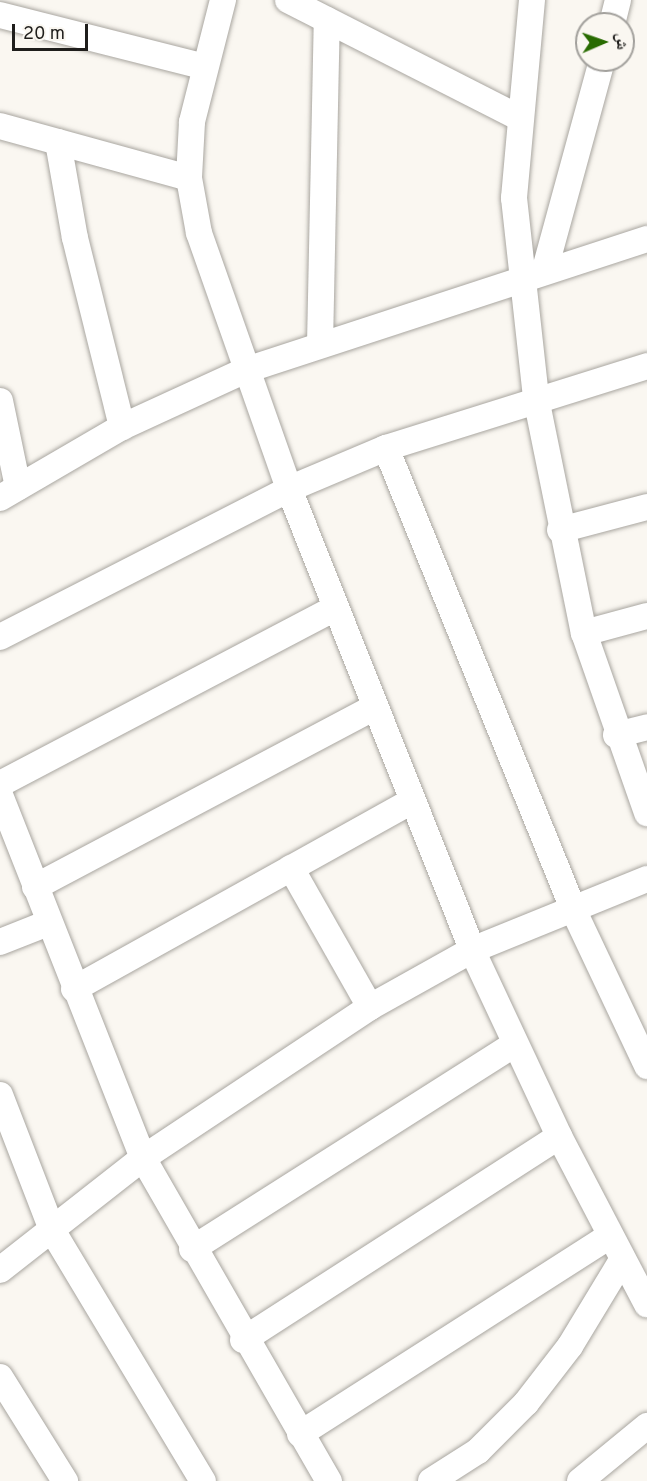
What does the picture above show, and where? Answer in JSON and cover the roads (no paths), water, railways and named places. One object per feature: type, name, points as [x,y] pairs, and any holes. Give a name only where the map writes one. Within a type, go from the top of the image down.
[{"type":"street","points":[[223,0],[192,122],[189,178],[199,233],[289,489],[472,950],[514,1045],[622,1260],[647,1304]]},
{"type":"street","points":[[288,0],[518,117]]},
{"type":"street","points":[[529,1],[518,117],[514,198],[520,278],[536,398],[560,530],[584,633],[615,735],[647,813]]},
{"type":"street","points":[[0,15],[205,67]]},
{"type":"street","points":[[320,345],[327,20]]},
{"type":"street","points":[[545,269],[599,72]]},
{"type":"street","points":[[0,126],[189,178]]},
{"type":"street","points":[[58,142],[75,238],[122,427]]},
{"type":"street","points":[[0,401],[9,493],[122,427],[246,370],[545,269],[647,238]]},
{"type":"street","points":[[0,637],[289,489],[386,448],[536,398],[647,366]]},
{"type":"street","points":[[386,448],[572,907],[647,1066]]},
{"type":"street","points":[[560,530],[647,507]]},
{"type":"street","points":[[0,784],[335,608]]},
{"type":"street","points":[[584,633],[647,616]]},
{"type":"street","points":[[35,887],[375,707]]},
{"type":"street","points":[[615,735],[647,727]]},
{"type":"street","points":[[0,795],[74,989],[143,1158],[243,1340],[329,1481]]},
{"type":"street","points":[[74,989],[412,801]]},
{"type":"street","points":[[291,868],[370,1007]]},
{"type":"street","points":[[0,1270],[143,1158],[370,1007],[472,950],[572,907],[647,879]]},
{"type":"street","points":[[0,942],[48,922]]},
{"type":"street","points":[[192,1249],[514,1045]]},
{"type":"street","points":[[0,1095],[52,1230],[203,1481]]},
{"type":"street","points":[[243,1340],[559,1136]]},
{"type":"street","points":[[300,1434],[610,1236]]},
{"type":"street","points":[[443,1478],[478,1451],[526,1403],[570,1346],[622,1260]]},
{"type":"street","points":[[0,1377],[65,1481]]},
{"type":"street","points":[[580,1481],[647,1426]]}]
